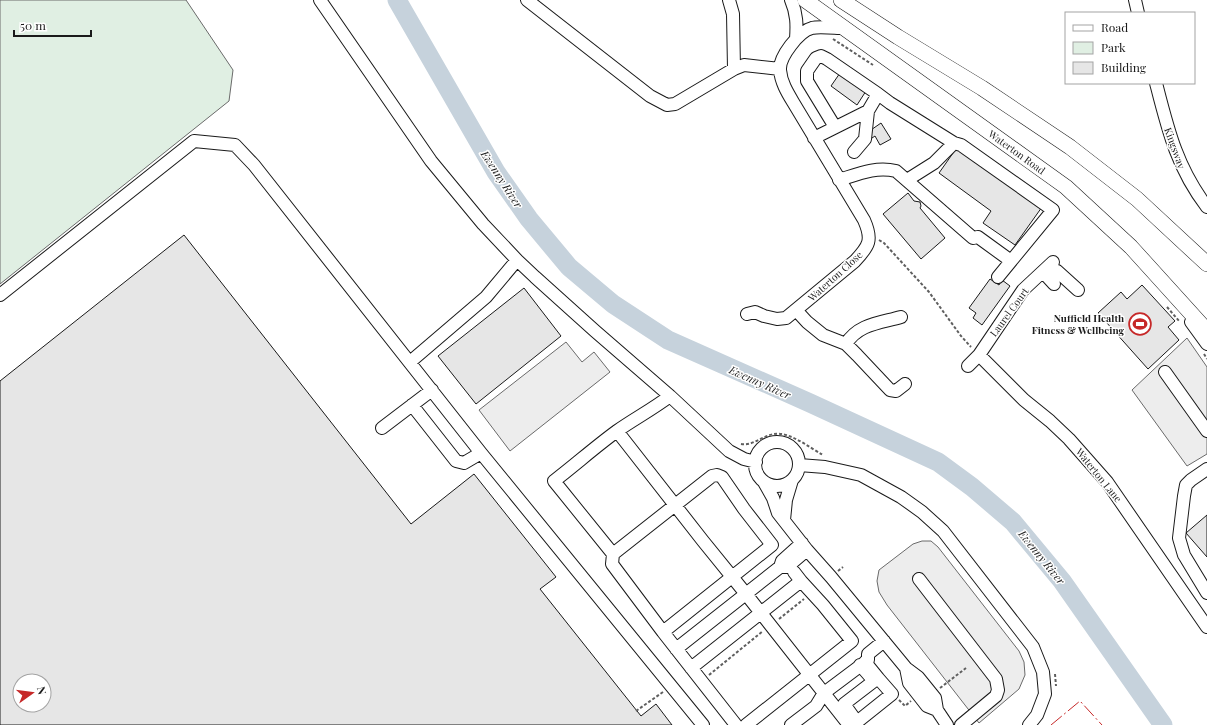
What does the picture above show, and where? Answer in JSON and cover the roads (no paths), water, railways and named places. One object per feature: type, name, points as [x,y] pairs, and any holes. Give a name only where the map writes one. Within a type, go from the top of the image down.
[{"type":"main road","name":"Waterton Road","points":[[805,0],[1066,187],[1131,247],[1207,331]]},
{"type":"main road","points":[[841,0],[898,37],[982,88],[1070,147],[1137,199],[1207,264]]},
{"type":"street","points":[[320,0],[431,161],[483,224],[517,260],[595,331],[670,396],[729,451],[744,459],[756,462]]},
{"type":"street","points":[[527,0],[650,96],[666,105],[675,104],[734,69],[744,65],[780,69]]},
{"type":"street","points":[[729,0],[733,14],[734,69]]},
{"type":"street","points":[[791,0],[796,12],[796,39]]},
{"type":"street","points":[[1135,0],[1138,12]]},
{"type":"street","points":[[843,28],[814,27],[805,31],[796,39],[785,55],[780,69],[784,87],[839,180],[875,169],[888,169],[896,171],[973,238],[978,237],[1011,261]]},
{"type":"street","points":[[835,127],[807,81],[806,76],[807,71],[816,58],[821,56],[890,103],[954,143],[961,145],[1053,210],[998,277]]},
{"type":"street","name":"Kingsway","points":[[1156,84],[1177,158],[1192,187],[1207,207]]},
{"type":"street","points":[[854,152],[864,139],[868,111],[878,94]]},
{"type":"street","points":[[814,138],[868,111]]},
{"type":"street","points":[[0,295],[194,141],[235,145],[254,165],[481,453],[703,725]]},
{"type":"street","points":[[907,180],[934,163],[954,143]]},
{"type":"street","name":"Waterton Close","points":[[748,314],[755,312],[777,319],[786,318],[863,253],[869,242],[869,231],[864,220],[839,180]]},
{"type":"street","points":[[410,362],[486,297],[517,260]]},
{"type":"street","points":[[1048,268],[1054,284]]},
{"type":"street","points":[[1048,268],[1057,271],[1078,290]]},
{"type":"street","name":"Laurel Court","points":[[979,355],[1023,290],[1048,268]]},
{"type":"street","points":[[1159,277],[1207,344]]},
{"type":"street","points":[[796,310],[807,322],[823,335],[846,344],[890,390],[896,391],[905,384]]},
{"type":"street","points":[[846,344],[849,339],[866,326],[901,317]]},
{"type":"street","points":[[968,366],[979,355]]},
{"type":"street","name":"Waterton Lane","points":[[979,355],[1024,400],[1069,439],[1107,482],[1207,627]]},
{"type":"street","points":[[1165,372],[1207,430]]},
{"type":"street","points":[[382,428],[432,390]]},
{"type":"street","points":[[670,396],[617,431],[554,481],[613,554],[612,564],[736,725]]},
{"type":"street","points":[[412,405],[456,461],[464,463],[481,453]]},
{"type":"street","points":[[617,431],[849,725]]},
{"type":"street","points":[[764,482],[778,486],[786,484],[796,476],[799,465],[798,458],[791,447],[778,442],[772,443],[761,450],[757,456],[756,469],[773,498],[778,512],[906,668],[918,676],[936,698],[937,710],[947,725]]},
{"type":"street","points":[[799,465],[825,467],[861,475],[901,497],[922,512],[943,531],[1033,648],[1043,672],[1045,694],[1038,715],[1029,725]]},
{"type":"street","points":[[1207,469],[1186,485],[1180,538],[1184,555],[1207,592]]},
{"type":"street","points":[[613,554],[712,476],[717,475],[722,478],[772,545],[663,632]]},
{"type":"street","points":[[784,520],[786,500],[792,480]]},
{"type":"street","points":[[676,649],[780,566],[782,560],[805,546]]},
{"type":"street","points":[[691,668],[761,612],[798,576],[813,592],[852,642],[809,674],[746,725]]},
{"type":"street","points":[[919,579],[996,679],[998,690],[996,696],[962,725]]},
{"type":"street","points":[[792,725],[816,706],[824,693],[864,662],[873,660],[887,644]]},
{"type":"street","points":[[864,662],[876,679]]},
{"type":"waterway","name":"Ewenny River","points":[[397,0],[496,172],[529,219],[569,267],[613,304],[668,340],[938,462],[972,487],[1013,522],[1062,581],[1163,725]]},
{"type":"place","name":"Nuffield Health Fitness & Wellbeing","points":[[1140,324]]}]
